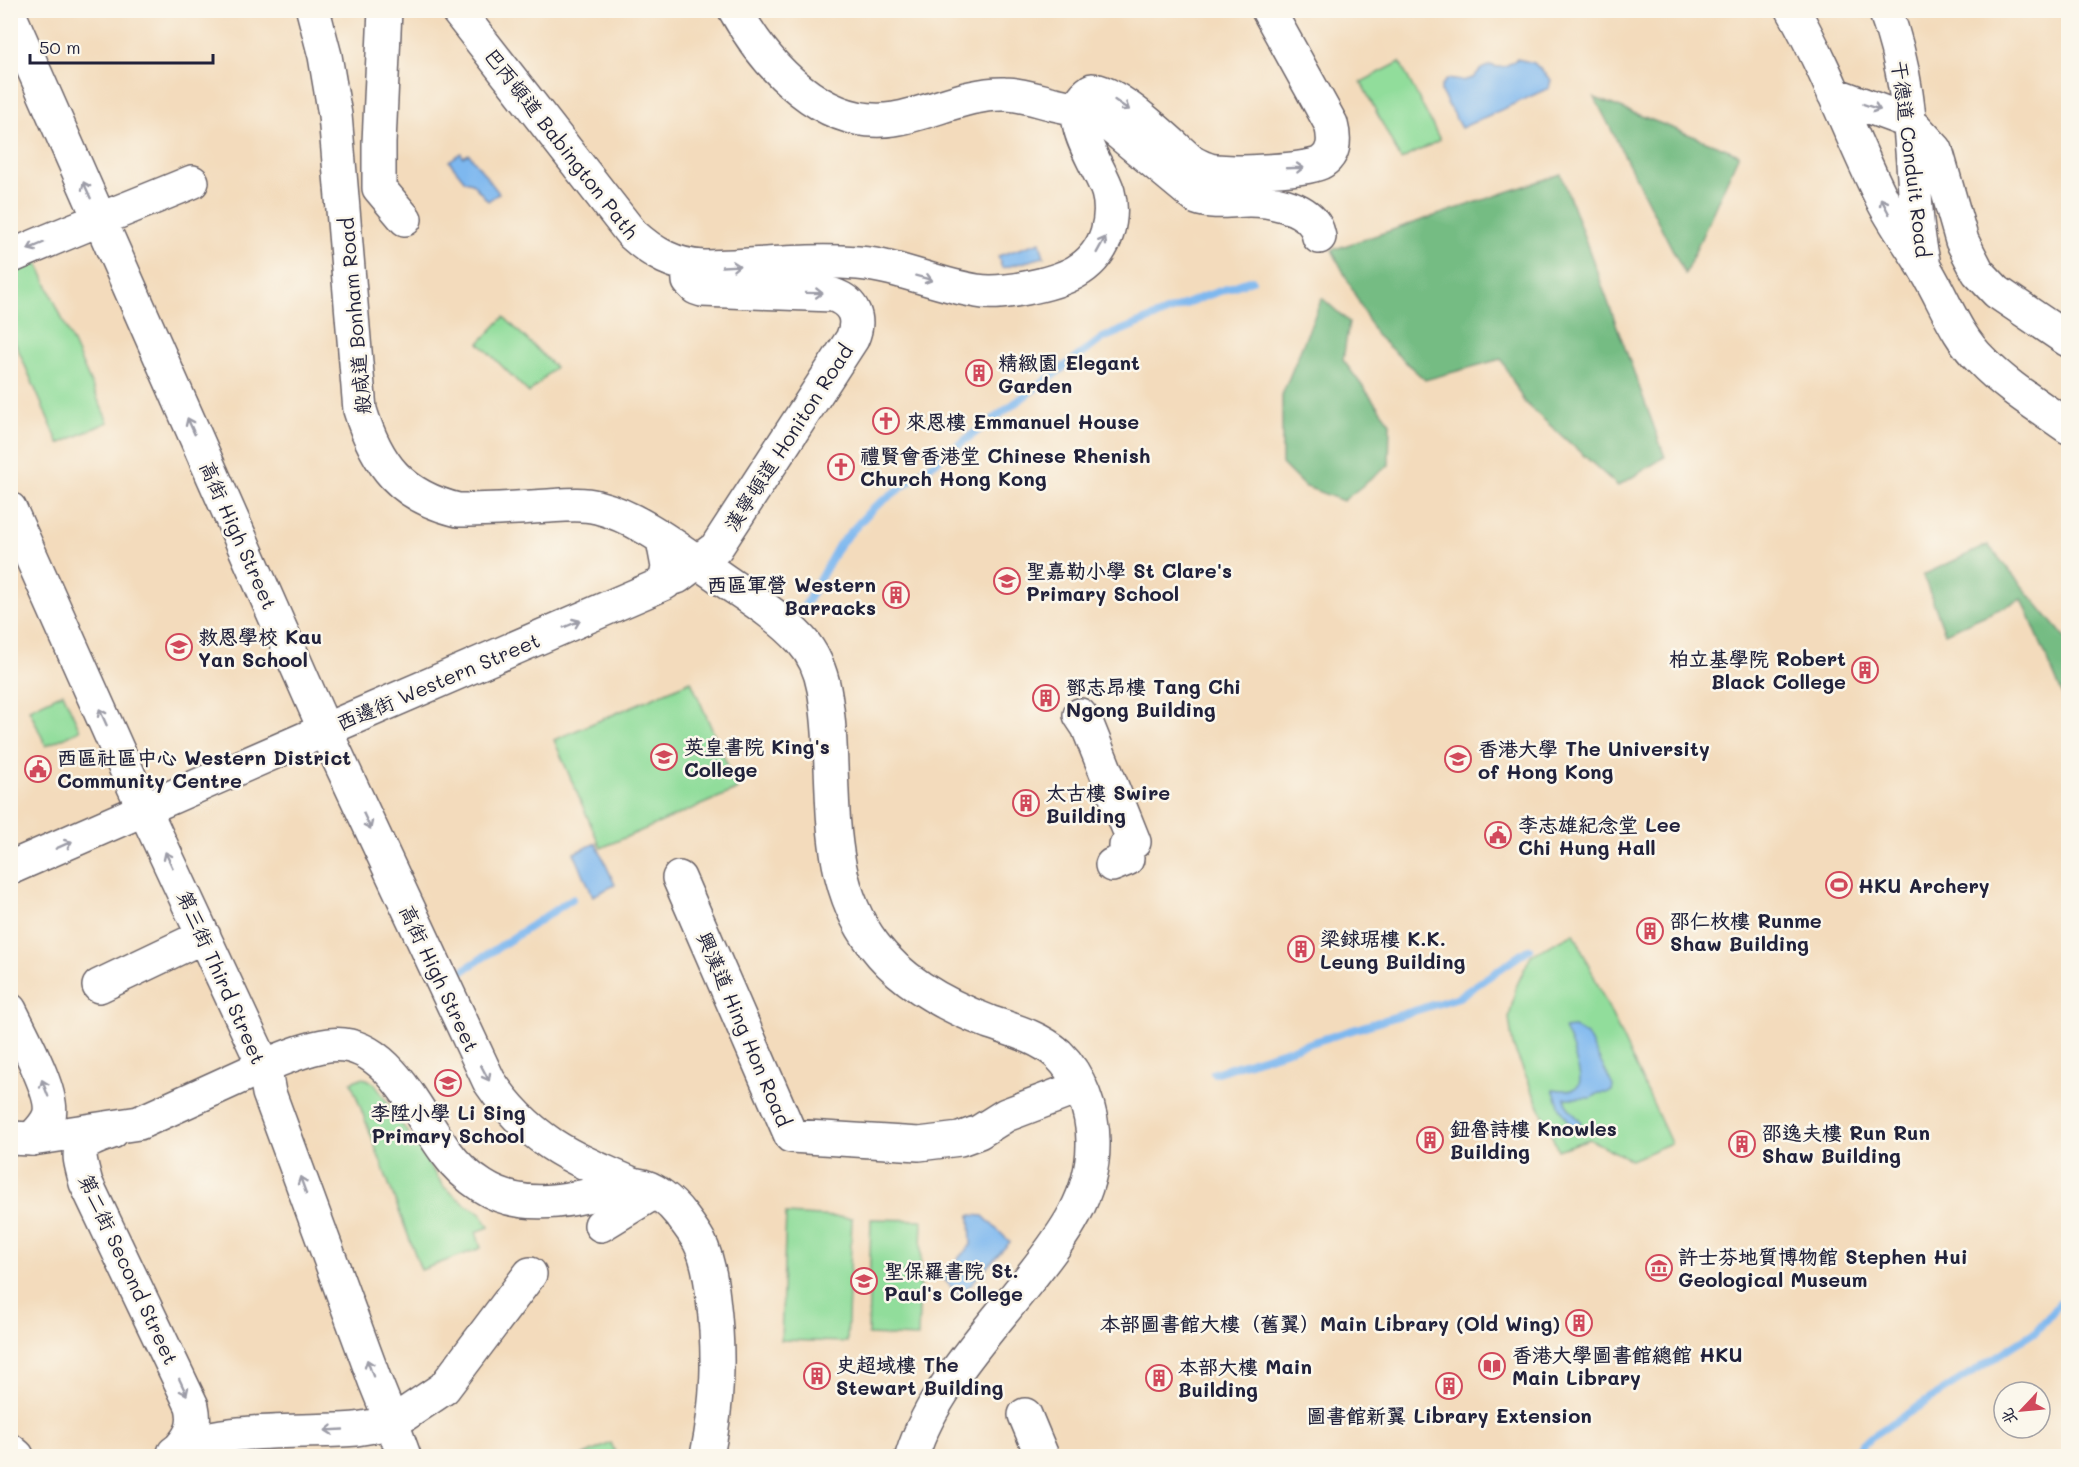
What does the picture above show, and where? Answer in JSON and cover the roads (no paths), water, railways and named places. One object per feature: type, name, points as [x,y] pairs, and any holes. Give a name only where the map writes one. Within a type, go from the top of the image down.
[{"type":"street","name":"般咸道 Bonham Road","points":[[314,10],[335,115],[357,390],[365,425],[379,458],[388,470],[405,485],[441,506],[458,510],[476,510],[586,505],[616,514],[698,563],[779,620],[801,640],[815,661],[824,689],[835,832],[841,876],[852,909],[863,929],[889,963],[947,1003],[1030,1037],[1050,1048],[1066,1063],[1088,1107],[1093,1139],[1091,1173],[1079,1209],[1052,1251],[948,1383],[927,1415],[917,1449]]},
{"type":"street","points":[[385,10],[379,188],[405,219]]},
{"type":"street","name":"巴丙頓道 Babington Path","points":[[458,10],[632,234],[665,259],[688,266],[856,263],[882,267],[965,289],[990,292],[1048,284],[1069,278],[1087,265],[1100,249],[1110,225],[1111,213],[1103,180],[1081,134],[1079,109]]},
{"type":"street","points":[[735,10],[753,41],[767,59],[804,93],[841,114],[858,118],[892,119],[975,97],[1005,94],[1020,95],[1079,109],[1108,124],[1197,198],[1210,201],[1252,200],[1285,206],[1314,223],[1319,237]]},
{"type":"street","points":[[1079,109],[1087,93],[1092,90],[1103,92],[1140,117],[1193,163],[1212,170],[1307,168],[1319,164],[1325,160],[1333,148],[1335,141],[1331,124],[1268,10]]},
{"type":"street","points":[[1793,10],[1819,58],[1864,162],[1896,226],[1928,273],[1958,330],[1980,360],[2002,380],[2068,427]]},
{"type":"street","name":"干德道 Conduit Road","points":[[1885,10],[1902,67],[1910,122],[1920,245],[1928,273]]},
{"type":"street","name":"高街 High Street","points":[[10,16],[324,730],[479,1061],[501,1100],[533,1133],[552,1146],[593,1167],[670,1202],[699,1242],[711,1279],[716,1321],[718,1383],[707,1456]]},
{"type":"street","points":[[1834,94],[1910,122],[1936,150],[1959,231],[1978,272],[1998,292],[2068,340]]},
{"type":"street","points":[[1864,162],[1882,174],[1904,177],[1914,188]]},
{"type":"street","points":[[10,257],[82,225],[192,182]]},
{"type":"street","name":"漢寧頓道 Honiton Road","points":[[688,266],[689,281],[702,290],[833,295],[852,308],[857,323],[852,339],[719,543],[698,563]]},
{"type":"street","name":"第三街 Third Street","points":[[10,509],[264,1066],[269,1093],[404,1456]]},
{"type":"street","points":[[663,540],[668,567],[665,583]]},
{"type":"street","name":"西邊街 Western Street","points":[[10,868],[665,583],[698,563]]},
{"type":"street","points":[[1080,715],[1088,727],[1134,842],[1126,846],[1127,859],[1112,865]]},
{"type":"street","name":"興漢道 Hing Hon Road","points":[[679,878],[791,1136],[920,1144],[960,1139],[979,1132],[1006,1115],[1080,1088]]},
{"type":"street","points":[[99,986],[204,936]]},
{"type":"street","points":[[10,1010],[46,1088],[51,1106],[46,1122],[21,1138]]},
{"type":"street","points":[[21,1138],[139,1123],[264,1066],[327,1045],[341,1044],[359,1048],[379,1060],[395,1075],[447,1153],[466,1175],[485,1188],[516,1200],[551,1202],[645,1189]]},
{"type":"street","name":"第二街 Second Street","points":[[139,1123],[88,1141],[81,1147],[78,1154],[86,1183],[192,1406],[194,1426],[191,1434],[176,1452]]},
{"type":"street","points":[[21,1138],[45,1142],[63,1152],[78,1168],[86,1183]]},
{"type":"street","points":[[601,1225],[645,1189]]},
{"type":"street","points":[[176,1452],[193,1442],[222,1436],[357,1428],[392,1422],[444,1389],[530,1274]]},
{"type":"street","points":[[1025,1415],[1042,1456]]},
{"type":"street","points":[[10,1450],[17,1456]]},
{"type":"water","points":[[1517,59],[1534,63],[1551,80],[1549,88],[1461,128],[1441,92],[1441,86],[1447,79],[1462,81],[1473,78],[1481,69],[1490,65],[1504,66]]},
{"type":"water","points":[[461,153],[463,157],[469,154],[499,193],[488,201],[472,183],[465,181],[449,161]]},
{"type":"water","points":[[1040,242],[1044,257],[1002,268],[998,256]]},
{"type":"water","points":[[596,843],[615,885],[593,896],[574,853]]},
{"type":"water","points":[[1574,1028],[1587,1035],[1613,1086],[1612,1091],[1599,1093],[1591,1098],[1565,1098],[1568,1107],[1581,1122],[1577,1127],[1573,1127],[1561,1110],[1553,1089],[1570,1090],[1578,1086],[1580,1081],[1574,1052],[1564,1029]]},
{"type":"water","points":[[970,1215],[983,1216],[1010,1242],[960,1296],[941,1276],[971,1245]]},
{"type":"waterway","points":[[803,609],[839,545],[872,509],[1103,338],[1203,297],[1252,280]]},
{"type":"waterway","points":[[464,970],[572,899]]},
{"type":"waterway","points":[[1214,1073],[1459,997],[1529,949]]},
{"type":"waterway","points":[[1851,1456],[1871,1437],[2036,1331],[2068,1294]]},
{"type":"place","name":"精緻園 Elegant Garden","points":[[979,373]]},
{"type":"place","name":"來恩樓 Emmanuel House","points":[[886,421]]},
{"type":"place","name":"禮賢會香港堂 Chinese Rhenish Church Hong Kong","points":[[841,467]]},
{"type":"place","name":"聖嘉勒小學 St Clare's Primary School","points":[[1007,581]]},
{"type":"place","name":"西區軍營 Western Barracks","points":[[896,595]]},
{"type":"place","name":"救恩學校 Kau Yan School","points":[[179,647]]},
{"type":"place","name":"柏立基學院 Robert Black College","points":[[1865,670]]},
{"type":"place","name":"鄧志昂樓 Tang Chi Ngong Building","points":[[1046,698]]},
{"type":"place","name":"英皇書院 King's College","points":[[664,757]]},
{"type":"place","name":"香港大學 The University of Hong Kong","points":[[1458,759]]},
{"type":"place","name":"西區社區中心 Western District Community Centre","points":[[38,769]]},
{"type":"place","name":"太古樓 Swire Building","points":[[1026,803]]},
{"type":"place","name":"李志雄紀念堂 Lee Chi Hung Hall","points":[[1498,835]]},
{"type":"place","name":"HKU Archery","points":[[1839,885]]},
{"type":"place","name":"邵仁枚樓 Runme Shaw Building","points":[[1650,931]]},
{"type":"place","name":"梁銶琚樓 K.K. Leung Building","points":[[1301,949]]},
{"type":"place","name":"李陞小學 Li Sing Primary School","points":[[448,1083]]},
{"type":"place","name":"鈕魯詩樓 Knowles Building","points":[[1430,1140]]},
{"type":"place","name":"邵逸夫樓 Run Run Shaw Building","points":[[1742,1144]]},
{"type":"place","name":"許士芬地質博物館 Stephen Hui Geological Museum","points":[[1659,1268]]},
{"type":"place","name":"聖保羅書院 St. Paul's College","points":[[864,1281]]},
{"type":"place","name":"本部圖書館大樓（舊翼）Main Library (Old Wing)","points":[[1579,1323]]},
{"type":"place","name":"香港大學圖書館總館 HKU Main Library","points":[[1492,1366]]},
{"type":"place","name":"史超域樓 The Stewart Building","points":[[817,1376]]},
{"type":"place","name":"本部大樓 Main Building","points":[[1159,1378]]},
{"type":"place","name":"圖書館新翼 Library Extension","points":[[1449,1386]]}]
